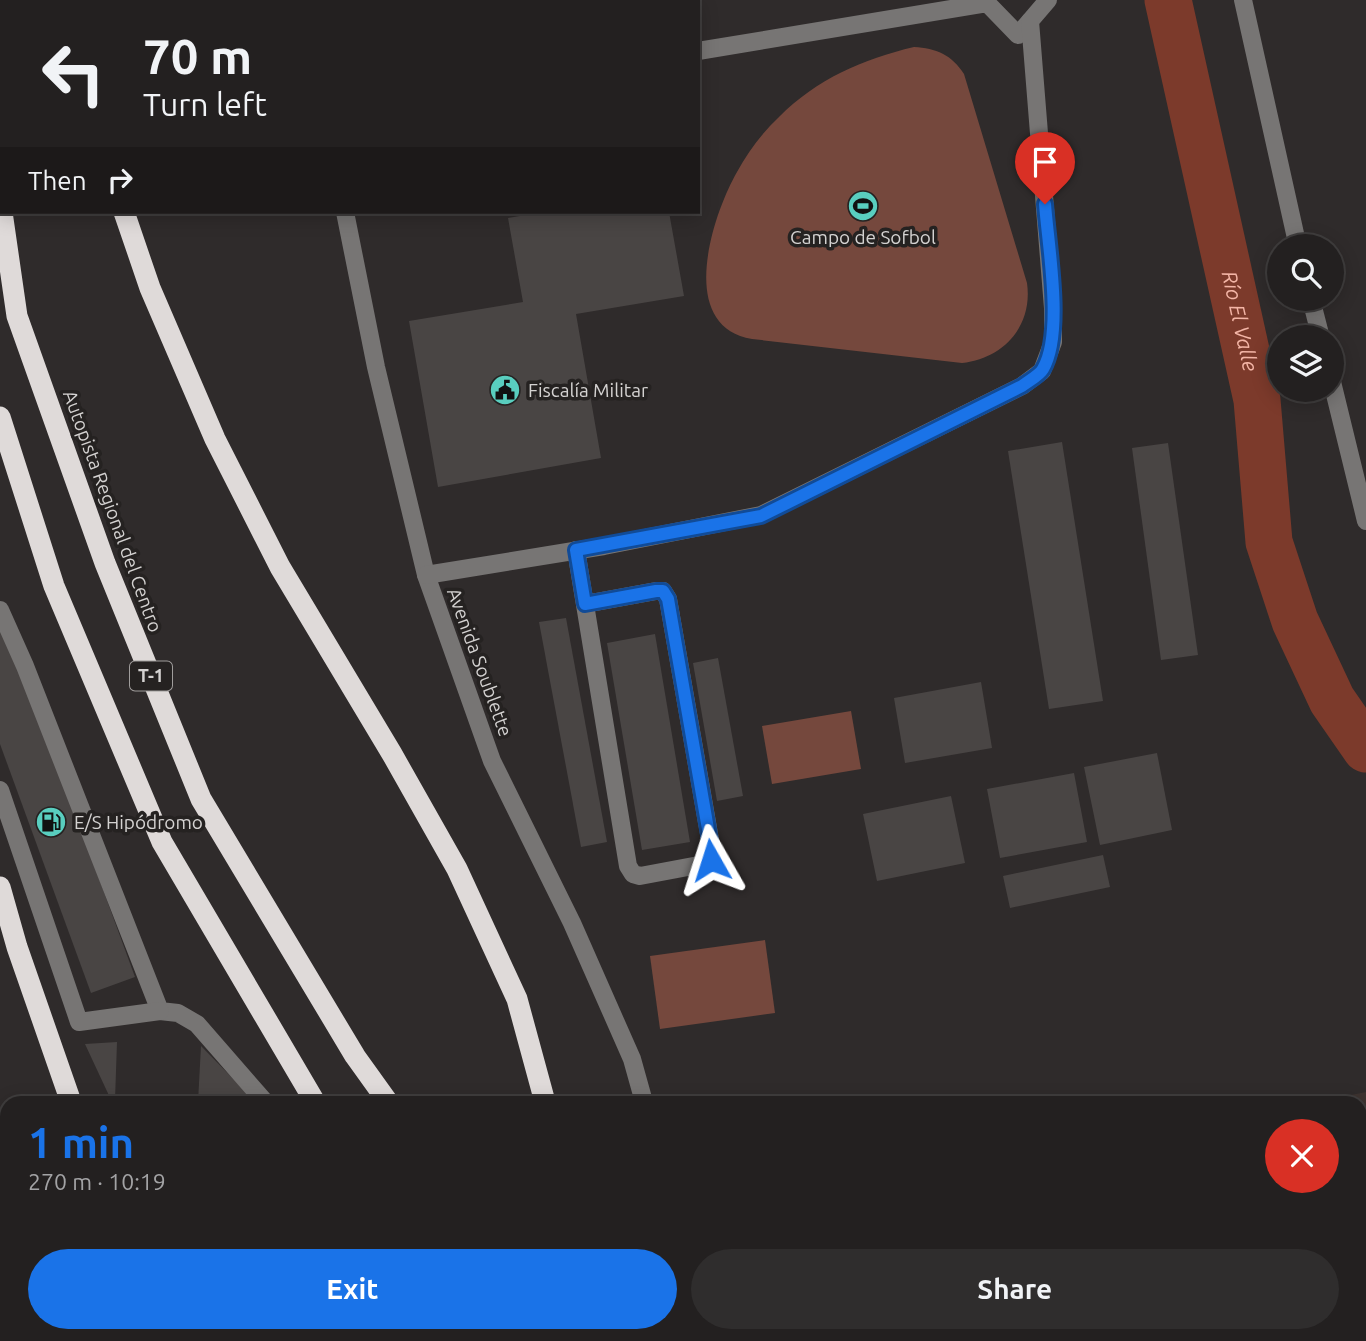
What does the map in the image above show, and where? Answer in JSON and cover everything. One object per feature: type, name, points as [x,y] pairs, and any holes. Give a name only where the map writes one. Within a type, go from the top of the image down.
[{"type":"highway","name":"Autopista Regional del Centro","points":[[2,214],[17,316],[105,563],[201,799],[355,1056],[384,1096]]},
{"type":"highway","points":[[125,214],[150,288],[215,439],[279,567],[392,754],[457,869],[517,999],[543,1096]]},
{"type":"highway","points":[[0,417],[54,586],[162,842],[311,1096]]},
{"type":"highway","points":[[0,887],[17,947],[69,1096]]},
{"type":"highway","points":[[61,1096],[62,1079]]},
{"type":"street","points":[[700,51],[987,4],[1018,35],[1048,0]]},
{"type":"street","points":[[1243,0],[1295,234]]},
{"type":"street","points":[[426,575],[761,516],[1022,386],[1042,371],[1053,342],[1054,308],[1030,21]]},
{"type":"street","name":"Avenida Soublette","points":[[345,214],[376,367],[426,575],[492,761],[578,935],[632,1059],[642,1096]]},
{"type":"street","points":[[1337,402],[1366,521]]},
{"type":"street","points":[[576,550],[628,866],[633,874],[640,876],[704,864],[711,860],[712,852],[668,599],[663,591],[656,591],[585,604]]},
{"type":"street","points":[[0,610],[25,666],[160,1011]]},
{"type":"street","points":[[0,790],[79,1022],[160,1011],[178,1013],[197,1024],[260,1096]]},
{"type":"shaded area","name":"Campo de Sofbol","points":[[914,47],[943,54],[964,74],[1027,283],[1028,299],[1020,326],[1003,347],[977,360],[962,363],[752,339],[729,330],[714,314],[707,292],[707,267],[718,215],[727,191],[746,157],[773,123],[825,81],[859,64]]},
{"type":"shaded area","points":[[851,711],[861,769],[772,784],[762,726]]},
{"type":"shaded area","points":[[765,940],[775,1013],[660,1029],[650,956]]},
{"type":"shaded area","points":[[1366,1092],[1366,1096],[1346,1096]]},
{"type":"building","name":"Fiscalía Militar","points":[[531,214],[669,214],[684,296],[576,314],[601,458],[438,487],[409,321],[523,302],[508,218]]},
{"type":"building","points":[[1062,442],[1103,701],[1049,709],[1008,451]]},
{"type":"building","points":[[1168,443],[1198,655],[1161,660],[1132,448]]},
{"type":"building","points":[[0,608],[135,977],[91,993],[0,744]]},
{"type":"building","points":[[566,618],[607,842],[581,847],[539,622]]},
{"type":"building","points":[[655,634],[690,842],[642,850],[607,643]]},
{"type":"building","points":[[718,658],[743,796],[717,801],[693,663]]},
{"type":"building","points":[[981,682],[992,748],[905,763],[894,698]]},
{"type":"building","points":[[1157,753],[1172,830],[1100,845],[1084,767]]},
{"type":"building","points":[[1074,773],[1087,842],[1000,858],[987,789]]},
{"type":"building","points":[[951,796],[965,863],[877,881],[863,814]]},
{"type":"building","points":[[1103,855],[1110,887],[1010,908],[1003,876]]},
{"type":"building","points":[[117,1042],[115,1096],[109,1096],[85,1044]]},
{"type":"building","points":[[201,1046],[250,1096],[198,1096]]},
{"type":"waterway","name":"Río El Valle","points":[[1168,0],[1257,400],[1269,542],[1295,621],[1332,700],[1366,749]]},
{"type":"place","name":"Campo de Sofbol","points":[[863,206]]},
{"type":"place","name":"Fiscalía Militar","points":[[505,390]]},
{"type":"place","name":"E/S Hipódromo","points":[[51,822]]},
{"type":"route","points":[[711,860],[712,852],[668,599],[663,591],[656,591],[585,604],[576,550],[761,516],[1022,386],[1042,371],[1053,342],[1054,308],[1045,204]]}]
